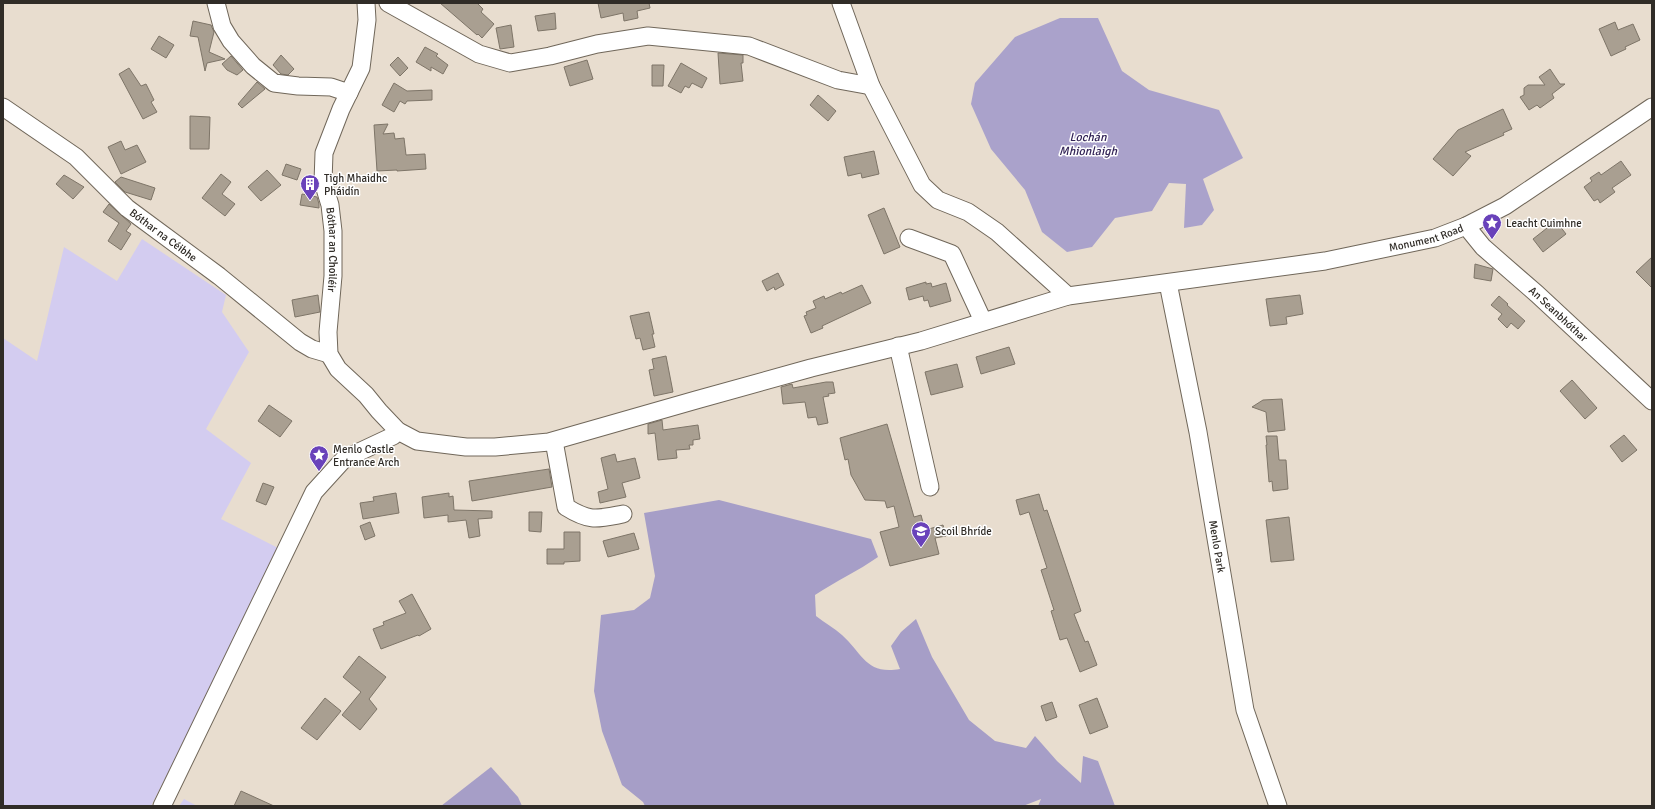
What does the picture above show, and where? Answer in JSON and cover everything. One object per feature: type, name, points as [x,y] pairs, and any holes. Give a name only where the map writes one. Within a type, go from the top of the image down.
[{"type":"street","points":[[216,3],[222,26],[231,41],[253,66],[274,83],[298,86],[331,87],[349,93]]},
{"type":"street","name":"Bóthar an Choiléir","points":[[366,3],[367,20],[361,68],[341,109],[324,153],[323,182],[330,205],[333,231],[333,276],[328,332],[330,354],[338,369],[366,395],[379,412],[398,431],[417,441],[466,447],[495,447],[554,441],[689,402],[898,346]]},
{"type":"street","points":[[388,3],[479,54],[510,63],[550,56],[597,44],[648,36],[749,46],[838,80],[871,86]]},
{"type":"street","points":[[841,3],[871,86],[922,185],[938,200],[968,212],[997,232],[1068,296]]},
{"type":"street","name":"Bóthar na Céibhe","points":[[3,107],[76,157],[127,208],[219,276],[300,342],[312,349],[330,354]]},
{"type":"street","name":"Monument Road","points":[[898,346],[1068,296],[1325,261],[1435,238],[1466,226],[1505,206],[1652,107]]},
{"type":"street","name":"An Seanbhóthar","points":[[1466,226],[1483,248],[1537,294],[1652,401]]},
{"type":"street","points":[[909,238],[952,254],[983,321]]},
{"type":"street","name":"Menlo Park","points":[[1168,283],[1198,432],[1245,710],[1278,806]]},
{"type":"street","points":[[898,346],[930,487]]},
{"type":"street","points":[[162,806],[314,492],[344,459],[393,436],[398,431]]},
{"type":"street","points":[[554,441],[566,507],[581,517],[597,519],[623,514]]},
{"type":"shaded area","points":[[142,239],[226,295],[222,312],[249,352],[206,429],[251,463],[221,519],[282,550],[151,806],[3,806],[3,338],[37,361],[64,247],[117,281]]},
{"type":"shaded area","points":[[719,500],[871,539],[878,557],[815,595],[816,616],[842,635],[872,666],[889,670],[900,669],[891,646],[901,632],[916,619],[932,657],[969,720],[995,741],[1026,748],[1035,736],[1057,761],[1081,783],[1083,756],[1098,761],[1115,806],[1038,806],[1041,799],[1023,806],[645,806],[643,802],[622,785],[602,731],[594,691],[601,615],[634,610],[650,598],[655,576],[644,513]]},
{"type":"shaded area","points":[[491,767],[518,797],[522,806],[441,806]]},
{"type":"shaded area","points":[[184,799],[197,806],[179,806]]},
{"type":"water","name":"Lochán Mhionlaigh","points":[[1060,18],[1098,18],[1122,71],[1149,90],[1219,110],[1243,158],[1203,179],[1214,210],[1202,225],[1184,228],[1186,184],[1169,183],[1152,211],[1115,218],[1092,247],[1067,252],[1042,232],[1025,190],[991,149],[971,104],[975,83],[1015,37]]},
{"type":"building","points":[[440,3],[477,3],[483,9],[481,12],[494,24],[482,38]]},
{"type":"building","points":[[598,3],[649,3],[650,8],[637,11],[638,18],[624,21],[623,13],[601,18]]},
{"type":"building","points":[[555,13],[556,29],[538,31],[535,16]]},
{"type":"building","points":[[193,21],[211,25],[214,32],[209,52],[225,59],[207,63],[205,71],[198,37],[190,36]]},
{"type":"building","points":[[1615,22],[1618,30],[1633,24],[1640,40],[1611,56],[1599,29]]},
{"type":"building","points":[[511,25],[514,47],[500,49],[496,28]]},
{"type":"building","points":[[159,36],[174,45],[166,58],[151,49]]},
{"type":"building","points":[[425,47],[438,54],[436,56],[448,65],[443,74],[431,67],[431,71],[416,62]]},
{"type":"building","points":[[718,53],[743,55],[743,63],[741,63],[743,81],[720,84]]},
{"type":"building","points":[[281,55],[294,69],[288,75],[281,74],[273,65]]},
{"type":"building","points":[[231,56],[243,70],[237,75],[227,70],[222,64]]},
{"type":"building","points":[[398,57],[408,68],[400,76],[390,65]]},
{"type":"building","points":[[587,60],[593,79],[570,86],[564,67]]},
{"type":"building","points":[[681,63],[707,78],[702,88],[692,83],[689,88],[685,86],[681,93],[668,86]]},
{"type":"building","points":[[652,65],[664,65],[663,86],[652,86]]},
{"type":"building","points":[[129,68],[141,86],[146,84],[154,100],[151,102],[157,112],[143,119],[119,74]]},
{"type":"building","points":[[1550,69],[1560,84],[1565,84],[1552,94],[1554,98],[1540,108],[1537,105],[1529,110],[1520,97],[1524,95],[1524,88],[1528,85],[1545,85],[1539,77]]},
{"type":"building","points":[[257,82],[265,89],[242,108],[238,104]]},
{"type":"building","points":[[394,83],[407,91],[432,90],[432,100],[407,101],[405,104],[400,101],[394,112],[382,105]]},
{"type":"building","points":[[818,95],[836,111],[828,121],[810,105]]},
{"type":"building","points":[[1503,109],[1512,129],[1503,133],[1504,135],[1465,152],[1471,156],[1453,176],[1433,159],[1458,130]]},
{"type":"building","points":[[190,116],[210,117],[209,149],[190,149]]},
{"type":"building","points":[[388,124],[383,134],[394,133],[395,139],[404,138],[406,155],[425,154],[426,169],[377,171],[374,125]]},
{"type":"building","points":[[121,141],[125,150],[137,145],[146,162],[121,174],[108,147]]},
{"type":"building","points":[[874,151],[879,174],[862,178],[861,173],[848,176],[844,157]]},
{"type":"building","points":[[1621,161],[1631,175],[1612,188],[1615,192],[1600,203],[1598,199],[1594,201],[1584,187],[1592,181],[1590,178],[1599,172],[1601,175]]},
{"type":"building","points":[[286,164],[301,169],[297,180],[282,175]]},
{"type":"building","points":[[267,170],[281,185],[261,201],[248,187]]},
{"type":"building","points":[[221,174],[231,182],[222,194],[235,204],[225,216],[202,198]]},
{"type":"building","points":[[64,175],[84,187],[73,199],[56,184]]},
{"type":"building","points":[[121,177],[155,188],[151,200],[125,192],[115,182]]},
{"type":"building","name":"Tigh Mhaidhc Pháidín","points":[[302,194],[317,197],[319,208],[300,205]]},
{"type":"building","points":[[109,204],[131,224],[126,231],[131,234],[121,250],[108,241],[119,223],[103,212]]},
{"type":"building","points":[[884,208],[900,247],[884,254],[868,215]]},
{"type":"building","points":[[1556,221],[1566,234],[1543,252],[1533,239]]},
{"type":"building","points":[[1652,257],[1652,288],[1636,272]]},
{"type":"building","points":[[1475,264],[1493,269],[1491,281],[1474,278]]},
{"type":"building","points":[[778,273],[784,285],[775,290],[774,287],[767,291],[762,281]]},
{"type":"building","points":[[926,282],[926,284],[931,283],[932,287],[946,283],[951,301],[930,307],[928,300],[924,301],[923,296],[909,300],[906,288]]},
{"type":"building","points":[[862,285],[871,303],[822,326],[823,328],[811,333],[804,316],[807,315],[806,312],[816,308],[813,301],[824,296],[825,299],[841,292],[842,294]]},
{"type":"building","points":[[318,295],[320,312],[295,317],[292,300]]},
{"type":"building","points":[[1300,295],[1303,314],[1286,317],[1287,324],[1270,326],[1266,299]]},
{"type":"building","points":[[1499,296],[1525,321],[1518,329],[1511,323],[1507,328],[1498,319],[1502,314],[1491,305]]},
{"type":"building","points":[[649,312],[654,334],[652,334],[655,347],[643,350],[640,338],[636,339],[630,316]]},
{"type":"building","points":[[1009,347],[1015,364],[981,374],[976,357]]},
{"type":"building","points":[[666,356],[673,392],[654,396],[649,370],[654,369],[652,359]]},
{"type":"building","points":[[957,364],[963,387],[931,395],[925,372]]},
{"type":"building","points":[[1572,380],[1597,408],[1585,419],[1560,391]]},
{"type":"building","points":[[833,382],[835,393],[828,394],[829,396],[823,397],[828,423],[818,425],[816,417],[808,418],[805,402],[783,404],[781,387],[792,384],[793,388]]},
{"type":"building","points":[[1282,399],[1285,430],[1268,432],[1266,412],[1252,407],[1263,400]]},
{"type":"building","points":[[269,405],[292,421],[280,437],[258,421]]},
{"type":"building","points":[[662,420],[663,430],[698,425],[700,439],[693,440],[693,445],[689,445],[690,449],[676,450],[677,458],[658,460],[655,433],[648,434],[648,424]]},
{"type":"building","points":[[887,424],[914,517],[921,515],[925,530],[943,525],[946,536],[935,538],[939,554],[890,566],[880,532],[899,527],[894,506],[887,508],[885,501],[865,500],[851,475],[848,459],[845,460],[840,438]]},
{"type":"building","points":[[1624,435],[1637,450],[1622,462],[1610,446]]},
{"type":"building","points":[[1266,436],[1277,436],[1279,460],[1286,460],[1288,489],[1273,491],[1272,481],[1269,482]]},
{"type":"building","points":[[615,454],[617,462],[635,458],[640,478],[622,483],[626,497],[600,503],[598,492],[608,489],[601,458]]},
{"type":"building","points":[[549,469],[552,487],[472,501],[469,481]]},
{"type":"building","points":[[263,483],[274,487],[266,505],[256,501]]},
{"type":"building","points":[[396,493],[399,513],[363,519],[360,503],[374,501],[373,497]]},
{"type":"building","points":[[449,493],[449,497],[453,496],[454,510],[492,511],[492,518],[478,519],[480,536],[469,538],[466,520],[448,522],[448,515],[424,518],[422,497]]},
{"type":"building","points":[[1039,494],[1044,511],[1047,510],[1081,611],[1074,614],[1085,642],[1088,641],[1097,665],[1080,672],[1067,638],[1060,640],[1051,611],[1054,610],[1041,570],[1047,568],[1029,512],[1020,515],[1016,500]]},
{"type":"building","points":[[529,512],[542,512],[541,532],[529,531]]},
{"type":"building","points":[[1289,517],[1294,560],[1271,562],[1266,520]]},
{"type":"building","points":[[370,522],[375,536],[365,540],[360,526]]},
{"type":"building","points":[[564,532],[580,532],[580,561],[564,562],[564,564],[547,564],[547,549],[564,549]]},
{"type":"building","points":[[634,533],[639,549],[608,557],[603,541]]},
{"type":"building","points":[[412,594],[431,629],[419,636],[418,635],[381,649],[373,629],[384,625],[383,622],[406,613],[399,601]]},
{"type":"building","points":[[359,656],[386,677],[369,699],[377,709],[360,730],[342,715],[361,692],[343,677]]},
{"type":"building","points":[[325,698],[341,711],[317,740],[301,728]]},
{"type":"building","points":[[1097,698],[1108,727],[1090,734],[1079,705]]},
{"type":"building","points":[[1052,702],[1057,717],[1046,721],[1041,706]]},
{"type":"building","points":[[241,791],[274,806],[234,806]]},
{"type":"place","name":"Tigh Mhaidhc Pháidín","points":[[310,201]]},
{"type":"place","name":"Leacht Cuimhne","points":[[1492,240]]},
{"type":"place","name":"Menlo Castle Entrance Arch","points":[[319,472]]},
{"type":"place","name":"Scoil Bhríde","points":[[921,548]]}]
